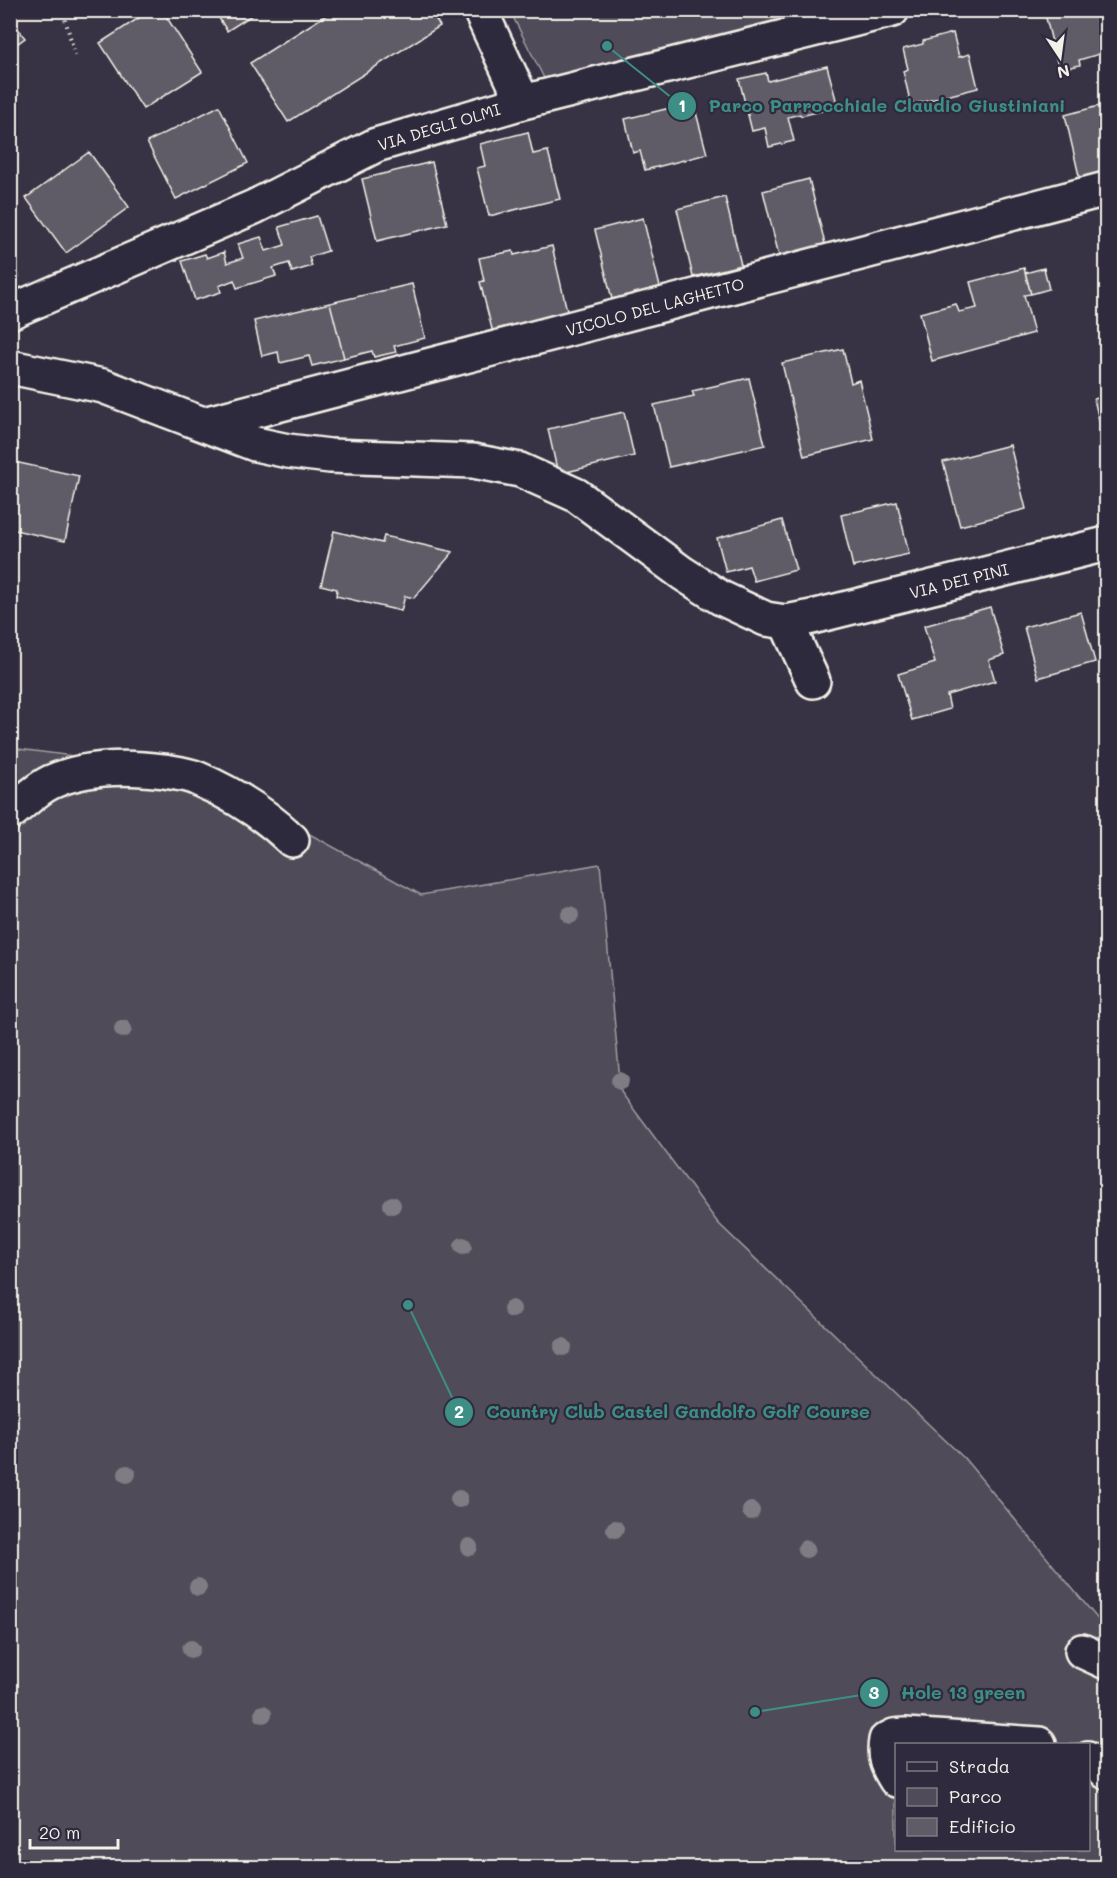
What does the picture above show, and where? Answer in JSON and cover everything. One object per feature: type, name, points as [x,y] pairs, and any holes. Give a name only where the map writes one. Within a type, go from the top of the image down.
[{"type":"street","points":[[480,10],[523,102]]},
{"type":"street","name":"VIA DEGLI OLMI","points":[[10,312],[254,207],[376,145],[523,102],[892,10]]},
{"type":"street","name":"VICOLO DEL LAGHETTO","points":[[204,424],[1107,189]]},
{"type":"street","points":[[10,367],[103,386],[255,444],[288,452],[342,457],[473,461],[520,470],[576,495],[682,573],[721,598],[788,619],[813,681]]},
{"type":"street","name":"VIA DEI PINI","points":[[788,619],[1107,544]]},
{"type":"street","points":[[10,813],[49,783],[67,776],[108,768],[140,768],[195,778],[251,807],[292,840]]},
{"type":"street","points":[[895,1778],[886,1765],[884,1752],[886,1740],[894,1736],[1024,1743]]},
{"type":"street","points":[[1090,1760],[1107,1772]]},
{"type":"path","points":[[58,10],[65,19],[76,58]]},
{"type":"green space","points":[[510,11],[825,11],[546,82]]},
{"type":"green space","points":[[11,748],[196,772],[421,895],[600,864],[621,1092],[718,1223],[964,1458],[1106,1629],[1106,1867],[11,1868]]},
{"type":"building","points":[[151,10],[162,10],[202,72],[143,109],[100,43]]},
{"type":"building","points":[[214,10],[260,10],[227,31]]},
{"type":"building","points":[[334,10],[430,10],[440,26],[288,122],[250,63]]},
{"type":"building","points":[[1059,10],[1106,10],[1106,52],[1079,60],[1080,65],[1059,70],[1045,14]]},
{"type":"building","points":[[10,18],[25,38],[10,49]]},
{"type":"building","points":[[953,33],[959,57],[970,54],[978,88],[911,105],[903,71],[908,69],[903,49]]},
{"type":"building","points":[[827,66],[838,107],[788,117],[794,141],[769,147],[765,128],[752,131],[739,79],[766,73],[768,81]]},
{"type":"building","points":[[1106,104],[1106,173],[1080,180],[1065,115]]},
{"type":"building","points":[[694,105],[707,154],[645,170],[640,151],[633,153],[625,119],[670,108],[671,111]]},
{"type":"building","points":[[219,106],[248,163],[176,199],[147,142]]},
{"type":"building","points":[[528,132],[533,154],[548,151],[560,199],[489,216],[477,168],[485,166],[480,144]]},
{"type":"building","points":[[89,152],[129,207],[66,253],[26,198]]},
{"type":"building","points":[[432,162],[447,224],[377,241],[362,179]]},
{"type":"building","points":[[809,179],[826,248],[780,260],[763,191]]},
{"type":"building","points":[[725,197],[741,265],[693,277],[677,209]]},
{"type":"building","points":[[317,216],[328,251],[309,257],[312,266],[292,272],[289,263],[273,268],[276,276],[237,288],[234,280],[219,286],[221,292],[195,300],[182,261],[205,254],[207,258],[224,252],[227,263],[243,258],[238,244],[261,237],[266,251],[285,245],[279,227]]},
{"type":"building","points":[[643,218],[660,287],[612,299],[595,230]]},
{"type":"building","points":[[552,246],[568,315],[493,333],[480,282],[484,281],[479,258],[513,251],[514,255]]},
{"type":"building","points":[[10,265],[19,276],[10,282]]},
{"type":"building","points":[[1024,268],[1031,294],[1024,295],[1034,333],[932,361],[920,313],[956,304],[959,312],[977,308],[970,282]]},
{"type":"building","points":[[1044,268],[1049,289],[1031,294],[1025,273]]},
{"type":"building","points":[[412,284],[425,338],[394,346],[396,352],[374,357],[372,351],[344,358],[330,303]]},
{"type":"building","points":[[330,303],[344,358],[312,366],[309,356],[280,363],[278,352],[262,356],[254,321]]},
{"type":"building","points":[[843,349],[851,383],[859,380],[873,439],[804,456],[782,363]]},
{"type":"building","points":[[749,378],[765,445],[669,467],[654,405],[694,396],[692,391]]},
{"type":"building","points":[[1106,396],[1106,449],[1094,399]]},
{"type":"building","points":[[624,412],[634,456],[558,474],[548,429]]},
{"type":"building","points":[[1010,445],[1026,509],[960,526],[943,462]]},
{"type":"building","points":[[10,461],[79,476],[65,541],[10,529]]},
{"type":"building","points":[[897,502],[909,554],[853,567],[841,515]]},
{"type":"building","points":[[782,520],[796,570],[754,581],[749,566],[726,572],[717,538]]},
{"type":"building","points":[[334,531],[382,543],[384,536],[453,552],[414,598],[405,596],[401,611],[336,596],[337,589],[321,585]]},
{"type":"building","points":[[990,607],[1004,655],[989,660],[995,681],[947,695],[950,709],[912,720],[898,674],[935,663],[924,626]]},
{"type":"building","points":[[1081,612],[1095,662],[1038,678],[1024,627]]},
{"type":"place","name":"Parco Parrocchiale Claudio Giustiniani","points":[[607,46]]},
{"type":"place","name":"Country Club Castel Gandolfo Golf Course","points":[[408,1305]]},
{"type":"place","name":"Hole 13 green","points":[[755,1712]]}]
